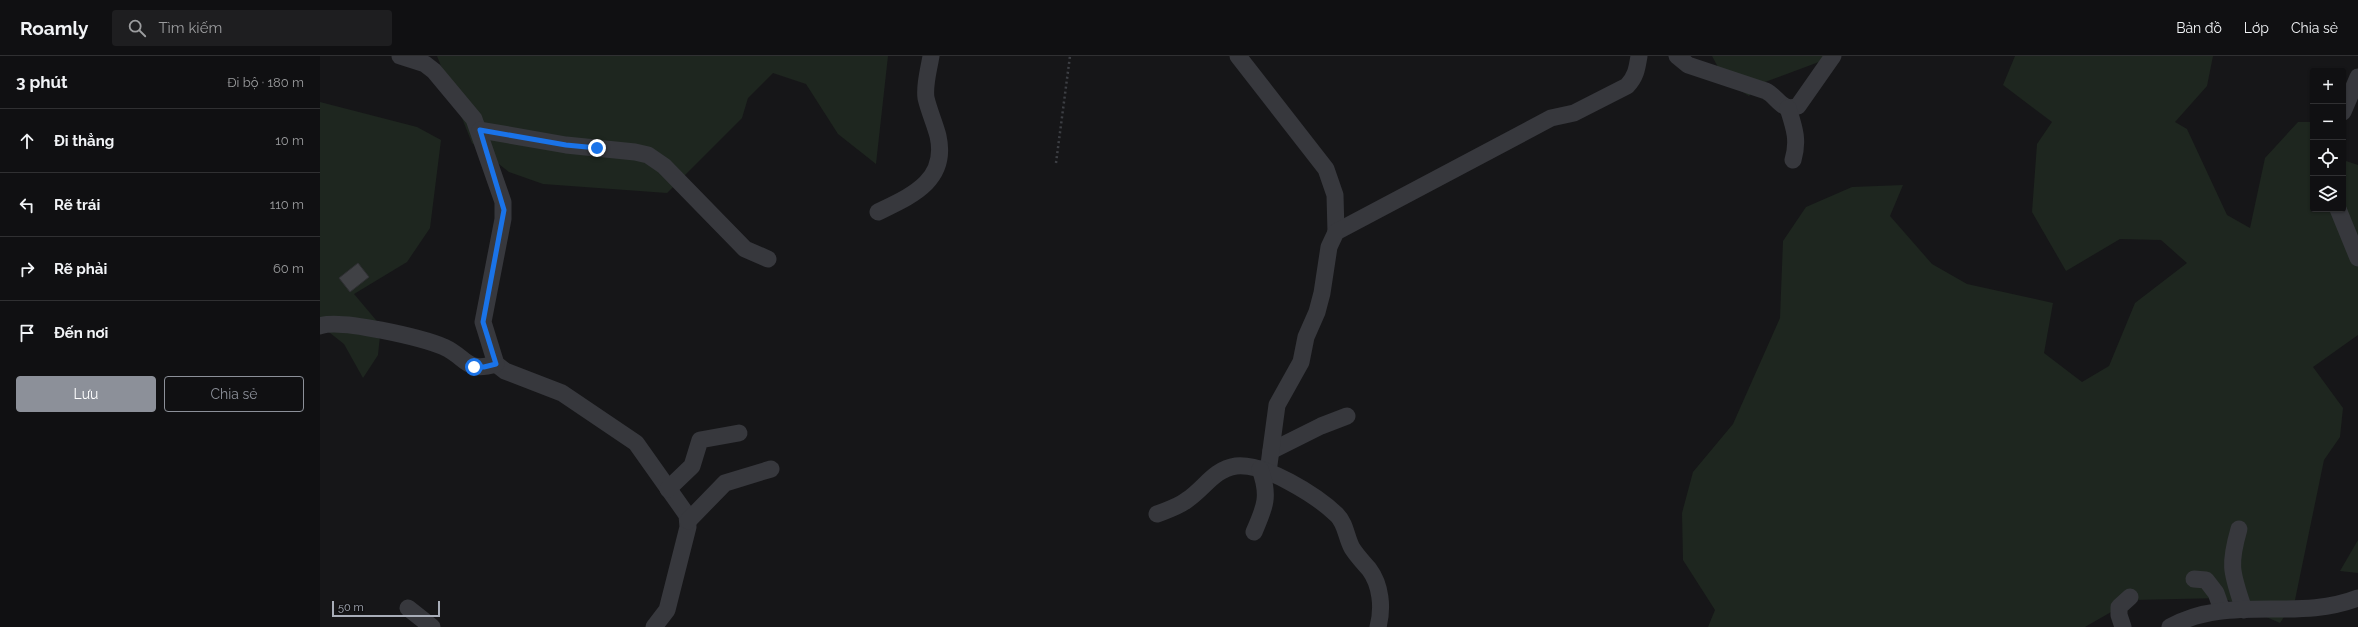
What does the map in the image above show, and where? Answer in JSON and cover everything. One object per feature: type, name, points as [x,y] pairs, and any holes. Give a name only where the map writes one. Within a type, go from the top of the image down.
[{"type":"street","points":[[400,56],[425,64],[434,71],[474,119],[480,130],[504,210],[483,322],[496,364],[505,371],[562,393],[636,443],[687,515],[688,521],[668,604],[654,627]]},
{"type":"street","points":[[878,212],[916,193],[929,179],[937,166],[939,142],[926,98],[931,56]]},
{"type":"street","points":[[1238,56],[1253,78],[1326,169],[1332,181],[1335,195],[1336,232],[1329,247],[1322,293],[1317,312],[1306,337],[1301,362],[1277,405],[1271,451],[1264,470],[1267,498],[1254,532]]},
{"type":"street","points":[[1336,232],[1545,122],[1574,113],[1627,86],[1633,80],[1637,72],[1639,56]]},
{"type":"street","points":[[1677,56],[1688,65],[1766,91],[1788,108],[1797,136],[1797,146],[1793,160]]},
{"type":"street","points":[[1788,108],[1798,106],[1832,56]]},
{"type":"street","points":[[2346,105],[2358,77]]},
{"type":"street","points":[[480,130],[566,145],[648,155],[664,166],[745,249],[768,259]]},
{"type":"street","points":[[2339,212],[2358,258]]},
{"type":"street","points":[[320,326],[334,323],[383,331],[444,347],[474,367],[484,367],[496,364]]},
{"type":"street","points":[[1271,451],[1321,426],[1347,416]]},
{"type":"street","points":[[668,489],[692,466],[700,440],[739,433]]},
{"type":"street","points":[[1157,514],[1186,502],[1216,474],[1225,469],[1246,465],[1264,470],[1303,490],[1337,515],[1344,524],[1352,548],[1374,578],[1380,594],[1381,617],[1378,627]]},
{"type":"street","points":[[688,521],[725,483],[771,468]]},
{"type":"street","points":[[2239,529],[2232,554],[2232,566],[2244,610]]},
{"type":"street","points":[[2194,579],[2206,580],[2216,593],[2222,610]]},
{"type":"street","points":[[2123,627],[2119,615],[2119,607],[2130,597]]},
{"type":"street","points":[[2170,627],[2186,618],[2222,610],[2273,611],[2339,605],[2358,598]]},
{"type":"street","points":[[408,608],[432,627]]},
{"type":"path","points":[[1056,163],[1070,56]]},
{"type":"shaded area","points":[[437,56],[888,56],[876,164],[838,134],[806,84],[773,73],[748,98],[742,118],[667,193],[543,184],[509,172],[472,143]]},
{"type":"shaded area","points":[[1712,56],[1835,56],[1757,85],[1749,96],[1726,82]]},
{"type":"shaded area","points":[[2015,56],[2213,56],[2207,86],[2175,122],[2187,129],[2227,215],[2250,228],[2265,158],[2298,122],[2310,122],[2310,212],[2346,212],[2346,161],[2358,165],[2358,335],[2313,367],[2343,408],[2340,437],[2324,460],[2295,600],[2280,623],[2223,598],[2132,600],[2085,627],[1708,627],[1715,610],[1683,560],[1682,513],[1693,472],[1733,424],[1780,318],[1783,241],[1806,207],[1852,187],[1903,185],[1890,216],[1932,264],[1967,284],[2053,303],[2044,353],[2082,382],[2109,366],[2135,303],[2187,263],[2161,240],[2120,239],[2066,271],[2032,212],[2037,144],[2052,122],[2003,85]]},
{"type":"shaded area","points":[[320,102],[417,127],[441,140],[430,228],[407,262],[354,294],[381,326],[378,355],[363,378],[344,344],[320,325]]},
{"type":"shaded area","points":[[2358,540],[2358,573],[2340,571]]},
{"type":"building","points":[[358,263],[369,277],[350,292],[339,278]]},
{"type":"route","points":[[474,367],[478,368],[496,364],[483,322],[504,210],[503,202],[480,130],[566,145],[597,148]]}]
